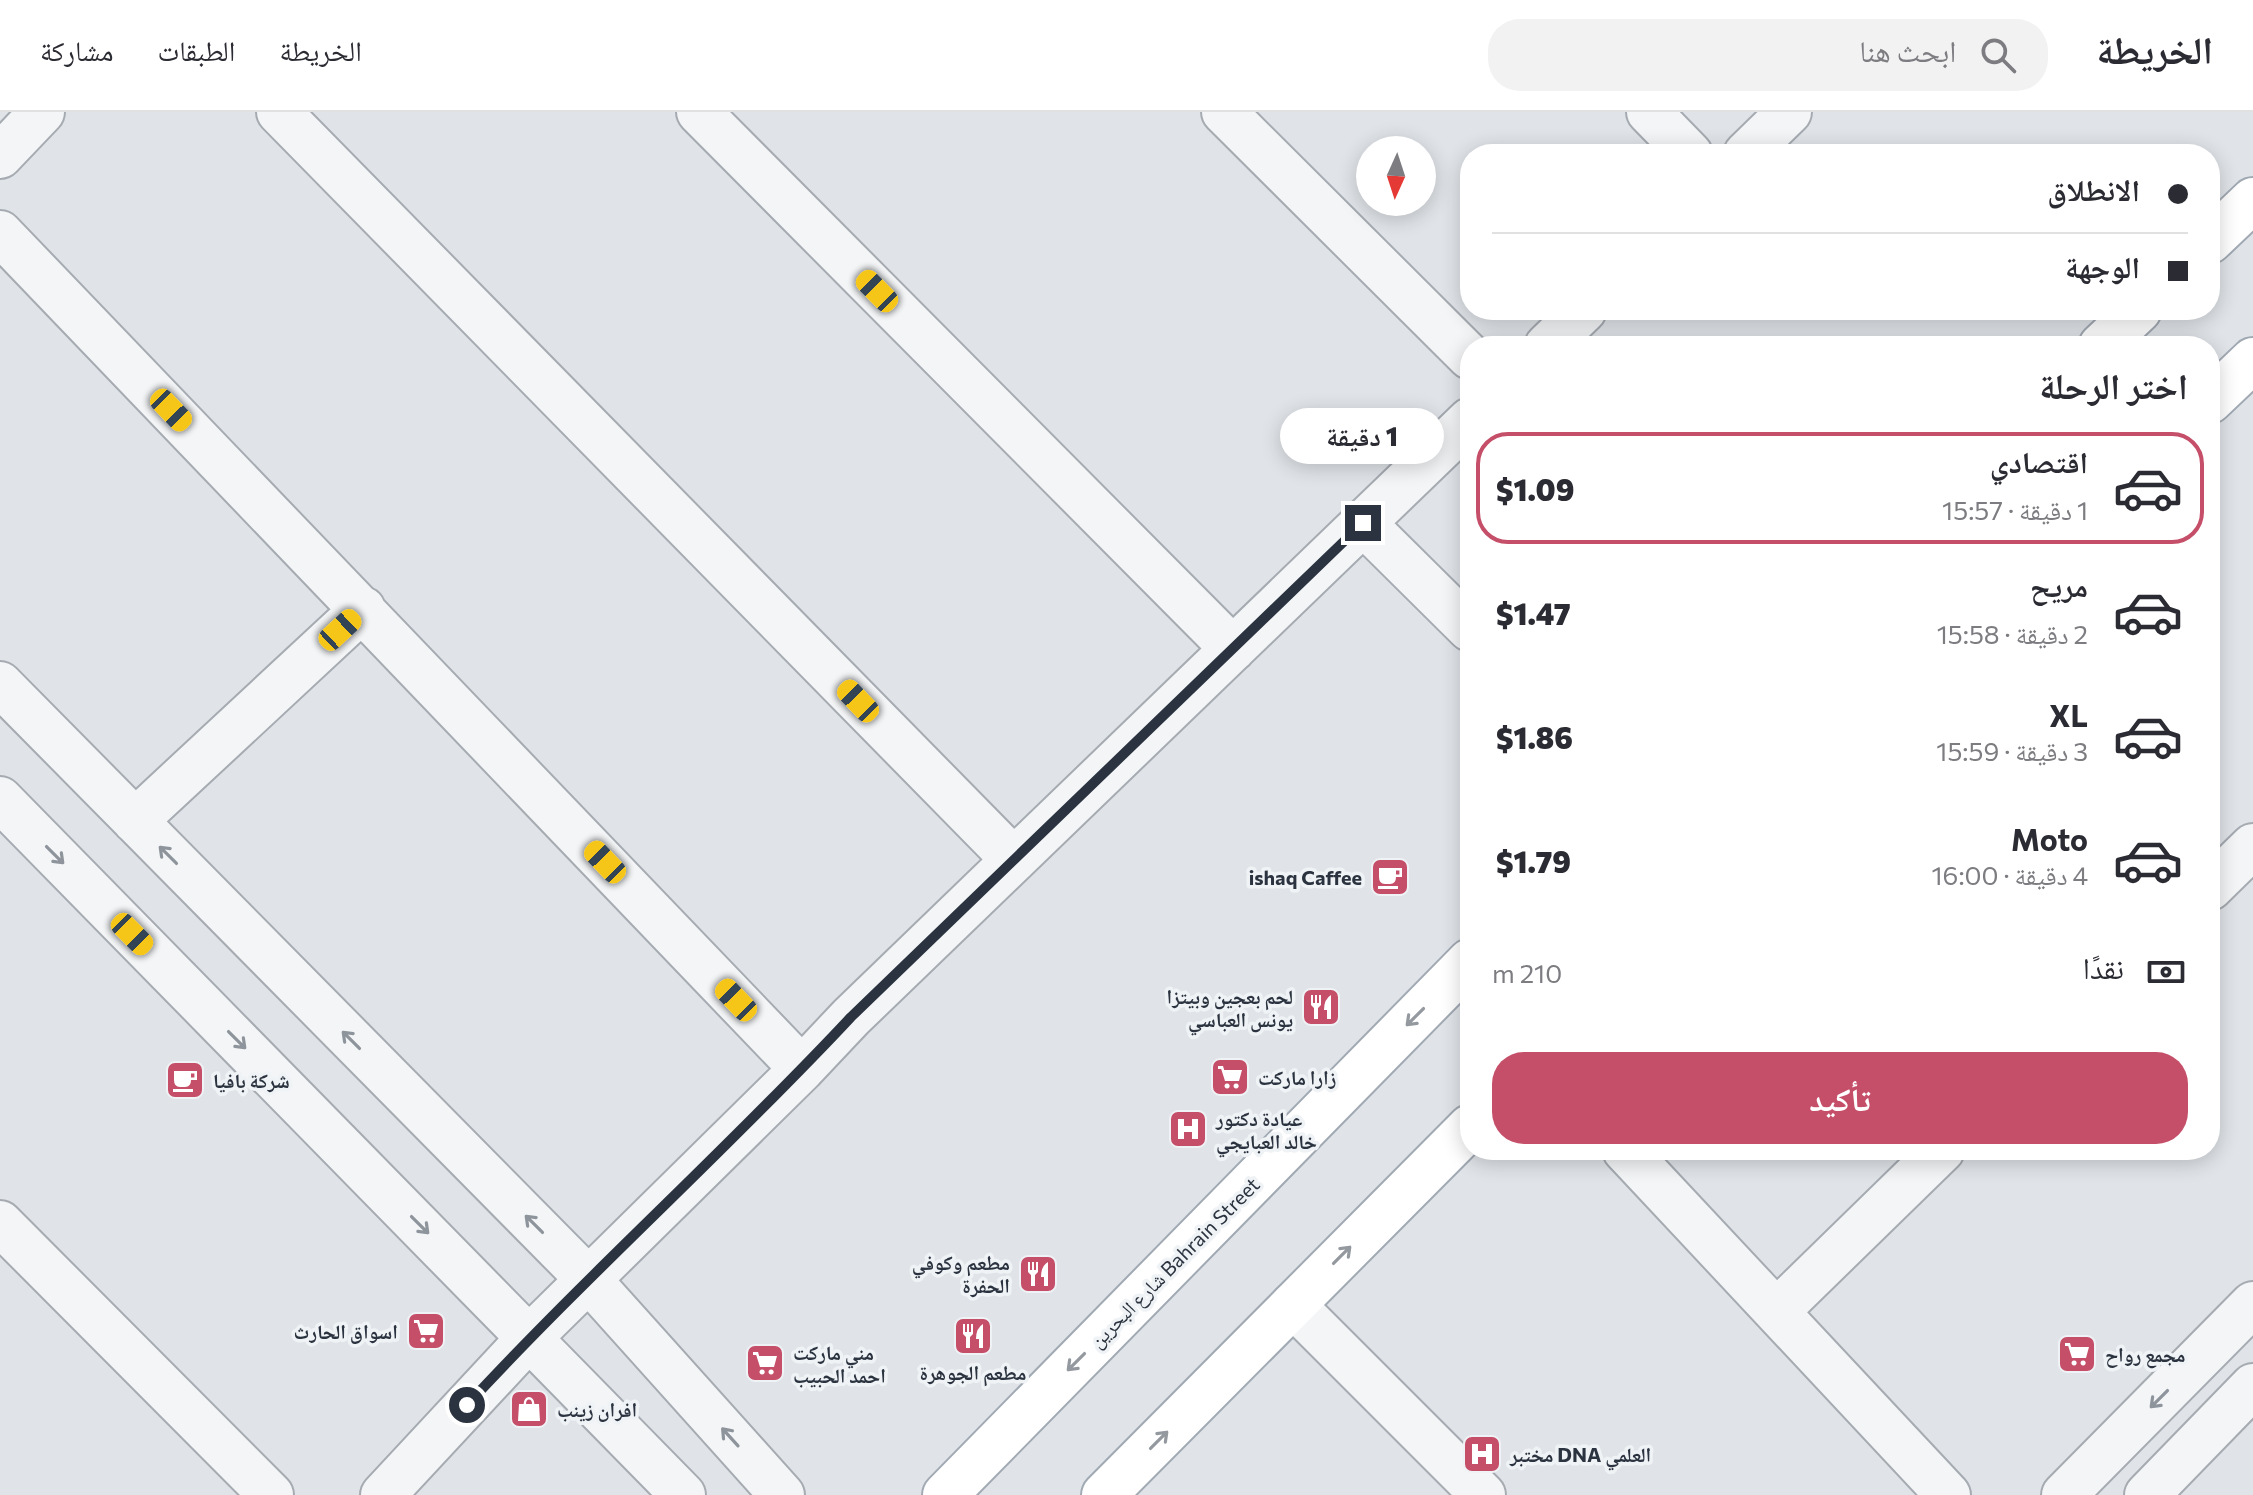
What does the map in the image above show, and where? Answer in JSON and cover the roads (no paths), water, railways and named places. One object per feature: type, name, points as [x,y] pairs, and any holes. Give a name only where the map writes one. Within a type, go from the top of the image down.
[{"type":"main road","points":[[2220,231],[2253,200]]},
{"type":"main road","points":[[2112,336],[2128,320]]},
{"type":"main road","points":[[2220,391],[2253,360]]},
{"type":"main road","name":"شارع البحرين Bahrain Street","points":[[945,1495],[1460,971]]},
{"type":"main road","points":[[1104,1495],[1460,1137]]},
{"type":"street","points":[[0,156],[42,112]]},
{"type":"street","points":[[279,112],[1014,860]]},
{"type":"street","points":[[699,112],[1233,649]]},
{"type":"street","points":[[1224,112],[1460,347]]},
{"type":"street","points":[[1649,112],[1680,144]]},
{"type":"street","points":[[1756,144],[1789,112]]},
{"type":"street","points":[[0,233],[802,1069]]},
{"type":"street","points":[[1557,336],[1574,320]]},
{"type":"street","points":[[383,1495],[530,1337],[851,1017],[1460,430]]},
{"type":"street","points":[[1363,523],[1460,619]]},
{"type":"street","points":[[135,821],[363,609]]},
{"type":"street","points":[[0,684],[589,1280],[782,1495]]},
{"type":"street","points":[[0,799],[683,1495]]},
{"type":"street","points":[[2220,878],[2253,846]]},
{"type":"street","points":[[1634,1160],[1948,1495]]},
{"type":"street","points":[[1777,1311],[1932,1160]]},
{"type":"street","points":[[0,1223],[271,1495]]},
{"type":"street","points":[[2064,1495],[2253,1304]]},
{"type":"street","points":[[1293,1305],[1483,1495]]},
{"type":"street","points":[[2147,1495],[2253,1386]]},
{"type":"place","name":"ishaq Caffee","points":[[1390,877]]},
{"type":"place","name":"لحم بعجين وبيتزا يونس العباسي","points":[[1321,1007]]},
{"type":"place","name":"زارا ماركت","points":[[1230,1077]]},
{"type":"place","name":"شركة بافيا","points":[[185,1080]]},
{"type":"place","name":"عيادة دكتور خالد العبايجي","points":[[1188,1129]]},
{"type":"place","name":"مطعم وكوفي الحفرة","points":[[1038,1274]]},
{"type":"place","name":"اسواق الحارث","points":[[426,1331]]},
{"type":"place","name":"مطعم الجوهرة","points":[[973,1336]]},
{"type":"place","name":"مجمع رواح","points":[[2077,1354]]},
{"type":"place","name":"مني ماركت احمد الحبيب","points":[[765,1363]]},
{"type":"place","name":"افران زينب","points":[[529,1409]]},
{"type":"place","name":"مختبر DNA العلمي","points":[[1482,1454]]}]
